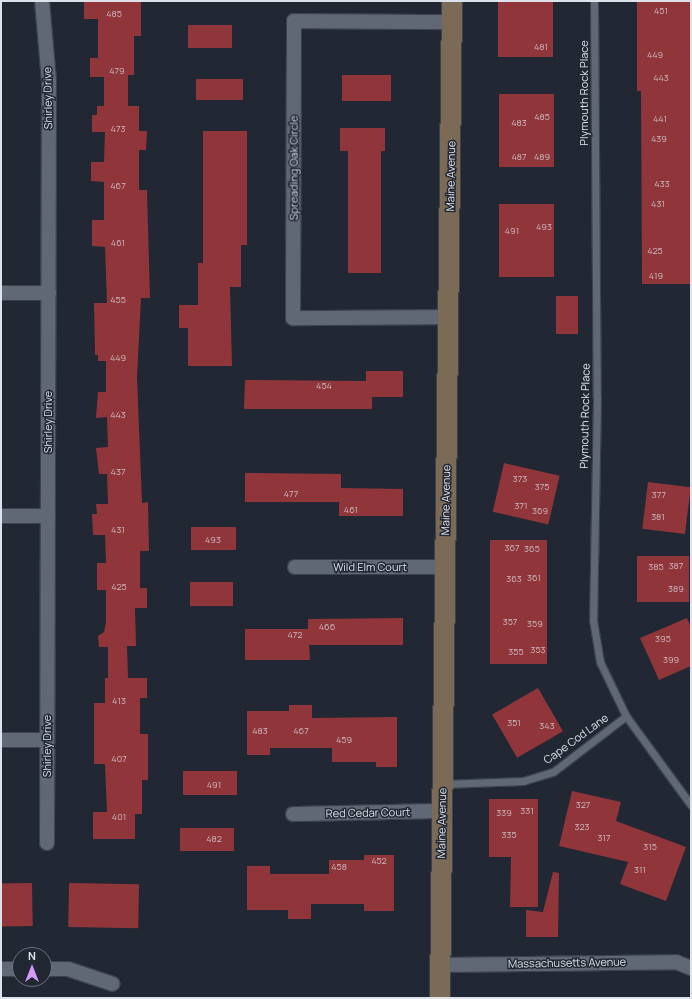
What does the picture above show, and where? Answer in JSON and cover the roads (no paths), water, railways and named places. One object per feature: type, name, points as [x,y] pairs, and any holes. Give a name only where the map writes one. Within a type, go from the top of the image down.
[{"type":"street","name":"Shirley Drive","points":[[42,1],[49,81],[47,843]]},
{"type":"street","name":"Maine Avenue","points":[[440,998],[452,1]]},
{"type":"street","name":"Spreading Oak Circle","points":[[449,317],[293,318],[294,21],[452,22]]},
{"type":"street","points":[[1,293],[48,293]]},
{"type":"street","points":[[1,516],[48,516]]},
{"type":"street","name":"Wild Elm Court","points":[[295,567],[445,567]]},
{"type":"street","points":[[1,740],[47,740]]},
{"type":"street","name":"Red Cedar Court","points":[[293,814],[442,812]]},
{"type":"street","name":"Massachusetts Avenue","points":[[441,965],[676,962],[691,968]]},
{"type":"street","points":[[1,969],[12,969]]},
{"type":"street","points":[[52,969],[68,969],[113,984]]},
{"type":"lane","name":"Plymouth Rock Place","points":[[594,1],[597,398],[593,620],[600,662],[626,716],[691,805]]},
{"type":"lane","name":"Cape Cod Lane","points":[[443,784],[523,781],[553,772],[626,716]]}]
